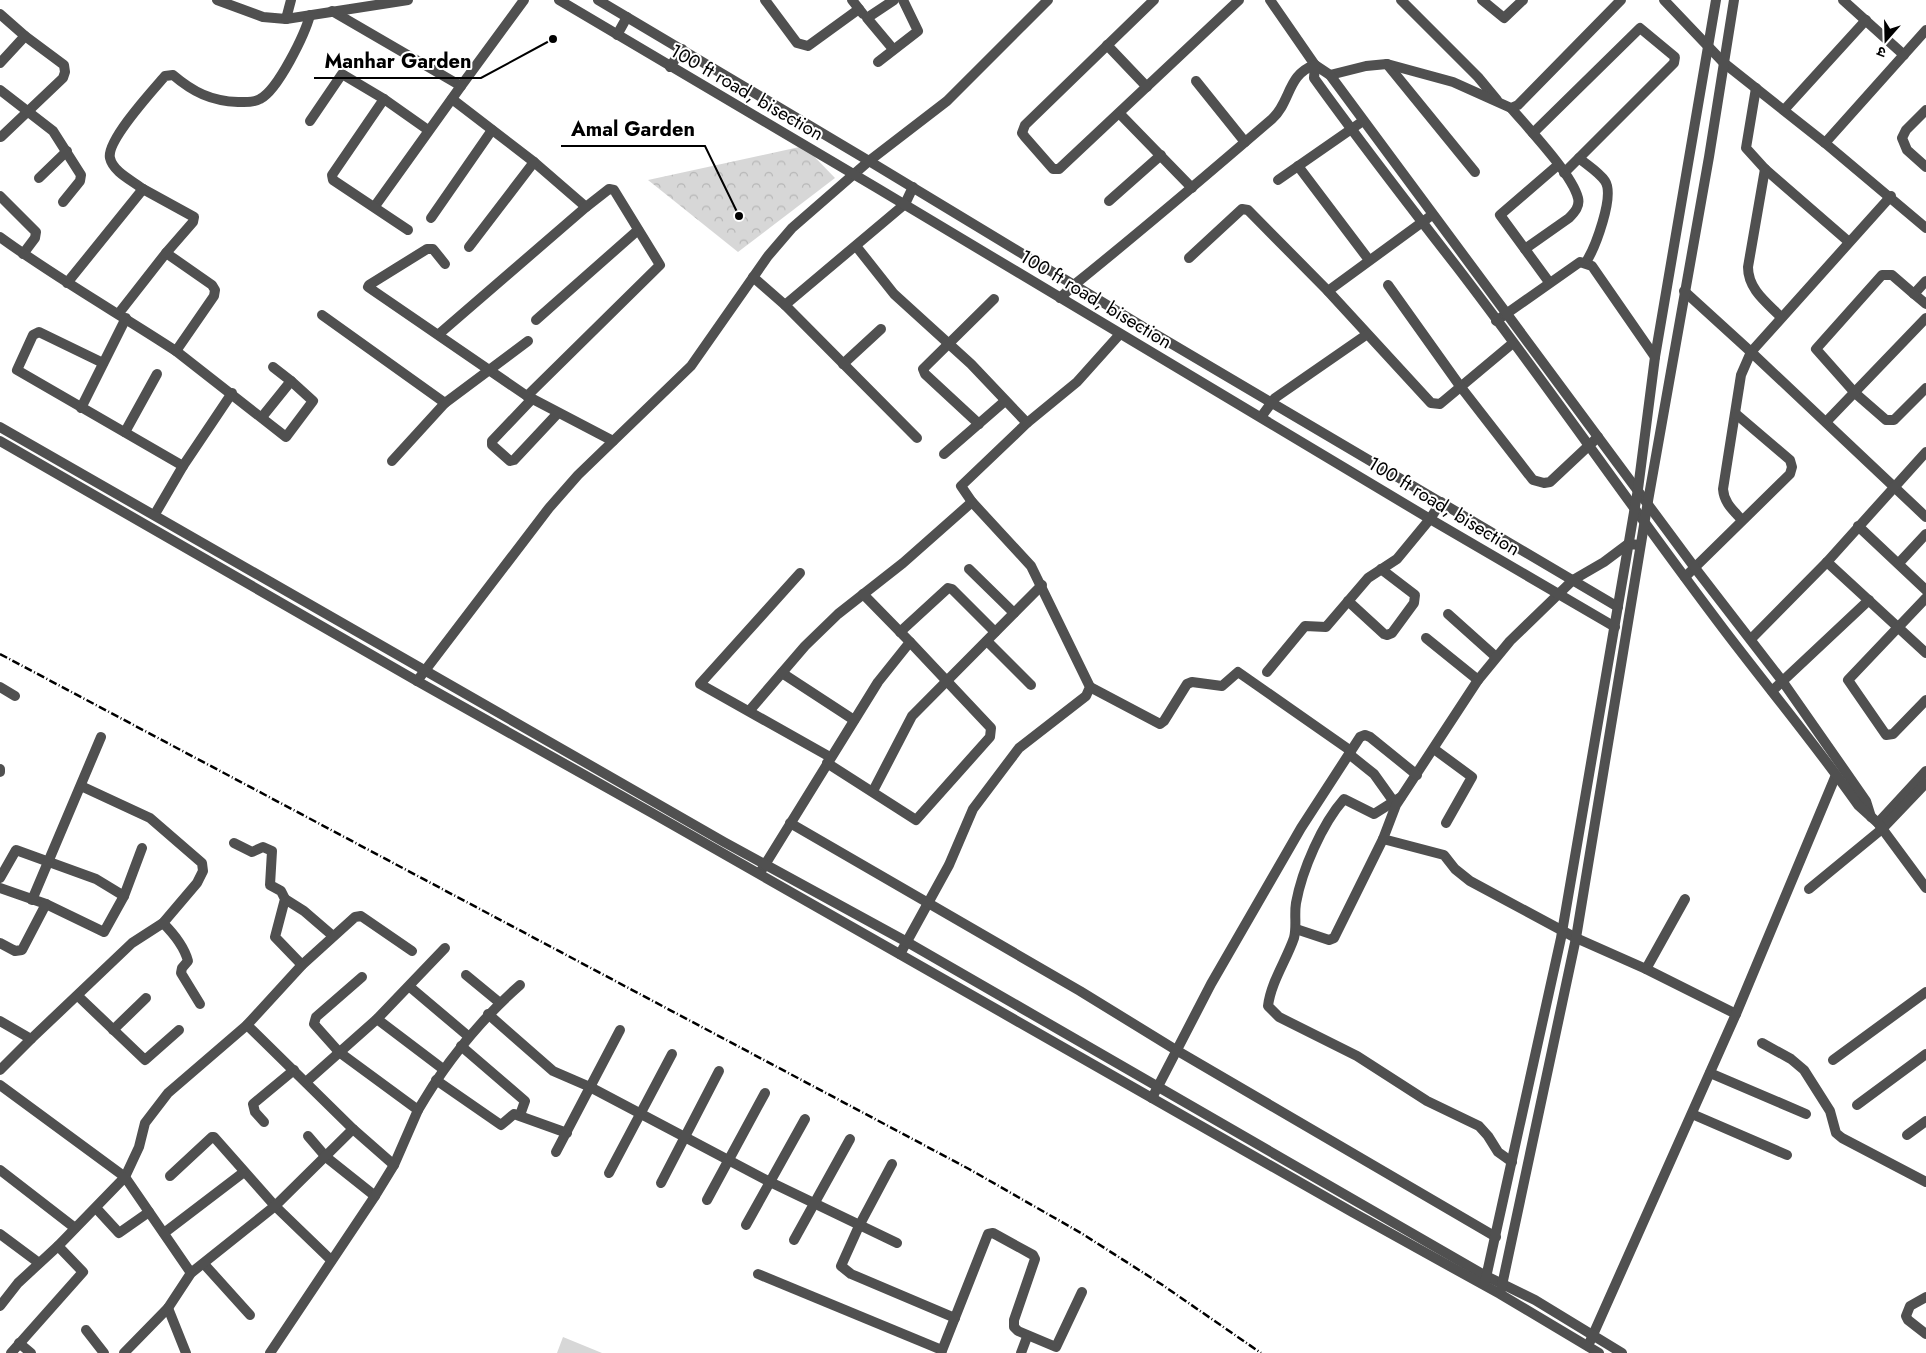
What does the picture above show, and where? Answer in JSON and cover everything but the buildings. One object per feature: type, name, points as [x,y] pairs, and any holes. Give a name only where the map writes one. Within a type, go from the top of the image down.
[{"type":"street","points":[[217,0],[232,3],[263,18],[286,19],[408,0]]},
{"type":"street","points":[[286,19],[291,0]]},
{"type":"street","points":[[375,206],[428,130],[524,0]]},
{"type":"street","name":"100 ft road, bisection","points":[[559,0],[905,204],[1430,519],[1615,627]]},
{"type":"street","name":"100 ft road, bisection","points":[[598,0],[1618,607]]},
{"type":"street","points":[[765,0],[797,43],[803,46],[808,46],[859,9]]},
{"type":"street","points":[[852,0],[893,49]]},
{"type":"street","points":[[867,18],[894,0]]},
{"type":"street","points":[[878,62],[918,31],[903,0]]},
{"type":"street","points":[[417,681],[549,508],[613,441],[692,366],[753,277],[792,228],[870,161],[947,100],[1048,0]]},
{"type":"street","points":[[1154,0],[1025,125],[1022,133],[1053,169],[1057,170],[1120,114],[1239,0]]},
{"type":"street","points":[[1270,0],[1315,66],[1330,76],[1598,437],[1648,501],[1695,568],[1783,682],[1866,801],[1877,823]]},
{"type":"street","points":[[1401,0],[1478,77],[1500,103]]},
{"type":"street","points":[[1482,0],[1504,18],[1517,2]]},
{"type":"street","points":[[1511,108],[1518,105],[1622,0]]},
{"type":"street","points":[[1664,0],[1724,63],[1891,196],[1926,228]]},
{"type":"street","points":[[1485,1281],[1562,930],[1638,489],[1655,357],[1716,0]]},
{"type":"street","points":[[1502,1289],[1576,938],[1640,545],[1709,157],[1734,0]]},
{"type":"street","points":[[1843,0],[1904,55]]},
{"type":"street","points":[[332,11],[461,86]]},
{"type":"street","points":[[0,14],[65,68],[63,78],[30,112],[1,137]]},
{"type":"street","points":[[81,408],[104,363],[122,316],[166,253],[193,222],[194,217],[144,188],[114,166],[109,152],[116,138],[165,76],[173,75],[194,92],[211,99],[252,102],[259,100],[269,90],[299,46],[310,15]]},
{"type":"street","points":[[617,35],[627,17]]},
{"type":"street","points":[[1784,110],[1866,20]]},
{"type":"street","points":[[1533,133],[1637,29],[1643,28],[1676,60],[1579,158],[1500,212],[1500,217],[1549,282]]},
{"type":"street","points":[[0,63],[25,36]]},
{"type":"street","points":[[1825,143],[1904,55],[1924,37]]},
{"type":"street","points":[[1107,45],[1147,87]]},
{"type":"street","points":[[670,67],[682,50]]},
{"type":"street","points":[[1330,76],[1366,66],[1387,64],[1453,82],[1511,108],[1561,169],[1578,198],[1575,212],[1525,249]]},
{"type":"street","points":[[1387,64],[1474,172]]},
{"type":"street","points":[[1315,66],[1314,78],[1350,129],[1589,445],[1634,510],[1858,805],[1877,823],[1926,888]]},
{"type":"street","points":[[1060,298],[1074,284],[1192,188],[1245,142],[1280,110],[1290,87],[1304,69],[1315,66]]},
{"type":"street","points":[[310,121],[342,74],[384,99],[428,130]]},
{"type":"street","points":[[1196,81],[1245,142]]},
{"type":"street","points":[[1756,88],[1746,148],[1765,169],[1849,242]]},
{"type":"street","points":[[0,90],[53,131],[67,150],[82,177],[63,202]]},
{"type":"street","points":[[384,99],[331,178],[408,230]]},
{"type":"street","points":[[452,99],[534,162],[586,207]]},
{"type":"street","points":[[1926,110],[1906,130],[1902,138],[1907,150],[1926,167]]},
{"type":"street","points":[[1120,114],[1192,188]]},
{"type":"street","points":[[1278,180],[1363,121]]},
{"type":"street","points":[[431,218],[492,130]]},
{"type":"street","points":[[39,178],[67,150]]},
{"type":"street","points":[[1109,201],[1161,154]]},
{"type":"street","points":[[1579,158],[1602,177],[1608,189],[1601,233],[1586,262]]},
{"type":"street","points":[[469,247],[534,162]]},
{"type":"street","points":[[1298,166],[1369,260]]},
{"type":"street","points":[[1765,169],[1748,267],[1748,278],[1754,289],[1781,317]]},
{"type":"street","points":[[785,305],[905,204],[913,187]]},
{"type":"street","points":[[66,283],[144,188]]},
{"type":"street","points":[[439,334],[586,207],[612,188],[660,262],[658,268],[529,397],[492,441],[492,445],[510,461],[514,460],[558,413]]},
{"type":"street","points":[[0,196],[36,232],[35,238],[24,254]]},
{"type":"street","points":[[1742,520],[1723,497],[1723,489],[1741,375],[1750,352],[1891,196]]},
{"type":"street","points":[[1189,258],[1245,208],[1328,291],[1366,335],[1431,403],[1440,404],[1513,344]]},
{"type":"street","points":[[1328,291],[1432,215]]},
{"type":"street","points":[[536,320],[638,230]]},
{"type":"street","points":[[0,237],[66,283],[176,351],[232,393],[284,436],[288,436],[313,401],[273,367]]},
{"type":"street","points":[[856,246],[894,294],[976,369],[1027,423]]},
{"type":"street","points":[[445,264],[433,249],[427,248],[368,286],[439,334],[489,372],[529,397],[613,441]]},
{"type":"street","points":[[166,253],[212,285],[215,290],[176,351]]},
{"type":"street","points":[[1496,321],[1549,282],[1580,262],[1586,262],[1592,266],[1655,357]]},
{"type":"street","points":[[1926,304],[1892,275],[1882,275],[1818,345],[1818,353],[1855,393],[1886,420],[1891,422],[1926,388]]},
{"type":"street","points":[[753,277],[785,305],[917,438]]},
{"type":"street","points":[[1914,294],[1926,281]]},
{"type":"street","points":[[1388,285],[1460,386],[1534,480],[1539,483],[1550,482],[1598,437]]},
{"type":"street","points":[[1684,291],[1926,517]]},
{"type":"street","points":[[979,424],[925,374],[923,369],[947,343],[994,299]]},
{"type":"street","points":[[322,315],[445,403]]},
{"type":"street","points":[[1826,422],[1926,318]]},
{"type":"street","points":[[843,364],[881,329]]},
{"type":"street","points":[[104,363],[43,333],[36,332],[18,367],[18,372],[183,466]]},
{"type":"street","points":[[1120,334],[1077,382],[1027,423],[1009,443],[962,484],[972,502],[1031,566],[1042,585],[1090,687],[1162,724],[1187,684],[1192,682],[1222,686],[1238,672],[1350,753],[1374,774],[1397,800]]},
{"type":"street","points":[[1261,417],[1271,402],[1366,335]]},
{"type":"street","points":[[392,461],[445,403],[528,341]]},
{"type":"street","points":[[125,432],[157,374]]},
{"type":"street","points":[[262,417],[291,382]]},
{"type":"street","points":[[155,514],[183,466],[232,393]]},
{"type":"street","points":[[944,454],[1005,401]]},
{"type":"street","points":[[1686,577],[1790,474],[1792,467],[1790,460],[1736,414]]},
{"type":"street","points":[[0,427],[765,864],[907,942],[1485,1281]]},
{"type":"street","points":[[0,441],[137,518],[417,681],[1152,1098],[1485,1281],[1593,1335],[1622,1353]]},
{"type":"street","points":[[1751,639],[1827,562],[1926,452]]},
{"type":"street","points":[[750,710],[805,646],[838,614],[903,563],[972,502]]},
{"type":"street","points":[[1267,672],[1305,626],[1326,627],[1368,578],[1397,559],[1430,519],[1440,502]]},
{"type":"street","points":[[137,518],[143,507]]},
{"type":"street","points":[[1858,526],[1926,590]]},
{"type":"street","points":[[1899,563],[1926,534]]},
{"type":"street","points":[[1296,929],[1329,940],[1334,938],[1383,839],[1397,800],[1434,749],[1478,680],[1496,657],[1572,580],[1604,562],[1628,544],[1640,545]]},
{"type":"street","points":[[1827,562],[1926,652]]},
{"type":"street","points":[[969,569],[1014,613]]},
{"type":"street","points":[[1348,601],[1384,634],[1392,633],[1414,603],[1415,595],[1381,569]]},
{"type":"street","points":[[800,573],[700,682],[702,686],[750,710],[829,760],[914,819],[919,819],[990,737],[991,728],[948,680],[863,594]]},
{"type":"street","points":[[873,791],[912,716],[1042,585]]},
{"type":"street","points":[[900,632],[948,588],[995,632]]},
{"type":"street","points":[[1926,598],[1849,676],[1848,684],[1886,735],[1893,734],[1926,700]]},
{"type":"street","points":[[1772,691],[1869,600]]},
{"type":"street","points":[[1448,614],[1496,657]]},
{"type":"street","points":[[1426,638],[1478,680]]},
{"type":"street","points":[[987,641],[1031,685]]},
{"type":"street","points":[[759,874],[888,667],[910,642]]},
{"type":"street","points":[[782,673],[854,720]]},
{"type":"street","points":[[900,954],[949,865],[965,824],[983,795],[1019,748],[1086,696],[1090,687]]},
{"type":"street","points":[[0,688],[15,696]]},
{"type":"street","points":[[536,747],[542,736]]},
{"type":"street","points":[[1152,1098],[1211,984],[1301,828],[1360,737],[1368,736],[1417,774]]},
{"type":"street","points":[[32,900],[101,738]]},
{"type":"street","points":[[1434,749],[1472,777],[1446,823]]},
{"type":"street","points":[[1808,889],[1877,823],[1926,771]]},
{"type":"street","points":[[1588,1346],[1736,1014],[1836,775]]},
{"type":"street","points":[[1877,823],[1926,783]]},
{"type":"street","points":[[0,1070],[132,944],[163,923],[197,883],[204,866],[150,818],[81,786]]},
{"type":"street","points":[[1397,800],[1374,814],[1347,799],[1343,801],[1322,832],[1295,905],[1296,929],[1268,1006],[1271,1012],[1374,1065],[1427,1101],[1479,1126],[1498,1152],[1512,1162]]},
{"type":"street","points":[[790,824],[1080,991],[1176,1050],[1496,1237]]},
{"type":"street","points":[[1383,839],[1444,855],[1455,869],[1470,881],[1576,938],[1646,969],[1736,1014]]},
{"type":"street","points":[[234,843],[252,852],[263,847],[272,851],[270,885],[281,891],[285,898],[304,911],[333,936]]},
{"type":"street","points":[[0,888],[46,904],[104,932],[124,896],[142,848]]},
{"type":"street","points":[[0,878],[14,851],[49,861],[96,879],[124,896]]},
{"type":"street","points":[[285,898],[275,937],[302,965]]},
{"type":"street","points":[[1646,969],[1685,900]]},
{"type":"street","points":[[0,943],[15,951],[22,950],[46,904]]},
{"type":"street","points":[[0,1306],[39,1263],[125,1178],[139,1147],[145,1123],[150,1115],[193,1070],[247,1025],[302,965],[333,936],[358,915],[412,951]]},
{"type":"street","points":[[163,923],[176,936],[185,951],[188,959],[181,973],[200,1004]]},
{"type":"street","points":[[306,1082],[377,1019],[410,987],[445,948]]},
{"type":"street","points":[[466,975],[500,1003]]},
{"type":"street","points":[[362,977],[315,1018],[314,1024],[339,1052],[418,1110]]},
{"type":"street","points":[[270,1353],[394,1165],[418,1110],[443,1069],[468,1036],[488,1014],[520,985]]},
{"type":"street","points":[[410,987],[468,1036]]},
{"type":"street","points":[[1833,1060],[1926,992]]},
{"type":"street","points":[[78,996],[145,1060],[179,1030]]},
{"type":"street","points":[[113,1030],[146,998]]},
{"type":"street","points":[[488,1014],[553,1071],[590,1087],[768,1181],[897,1243]]},
{"type":"street","points":[[377,1019],[443,1069]]},
{"type":"street","points":[[0,1021],[31,1039]]},
{"type":"street","points":[[247,1025],[353,1129],[394,1165]]},
{"type":"street","points":[[556,1152],[620,1030]]},
{"type":"street","points":[[1762,1043],[1804,1070],[1830,1111],[1836,1133],[1842,1138],[1926,1182]]},
{"type":"street","points":[[460,1046],[525,1101],[520,1115]]},
{"type":"street","points":[[609,1173],[639,1113],[672,1054]]},
{"type":"street","points":[[1856,1105],[1926,1054]]},
{"type":"street","points":[[264,1122],[255,1112],[253,1104],[294,1070]]},
{"type":"street","points":[[661,1183],[683,1137],[719,1072]]},
{"type":"street","points":[[1710,1073],[1806,1114]]},
{"type":"street","points":[[436,1080],[501,1125],[513,1114],[567,1133]]},
{"type":"street","points":[[0,1085],[125,1178],[191,1273]]},
{"type":"street","points":[[707,1200],[764,1093]]},
{"type":"street","points":[[1692,1114],[1787,1155]]},
{"type":"street","points":[[746,1225],[768,1181],[805,1119]]},
{"type":"street","points":[[1907,1135],[1926,1121]]},
{"type":"street","points":[[124,1353],[168,1308],[191,1273],[275,1206],[353,1129]]},
{"type":"street","points":[[170,1176],[212,1136],[275,1206],[331,1260]]},
{"type":"street","points":[[308,1136],[326,1157],[375,1196]]},
{"type":"street","points":[[794,1240],[816,1204],[850,1139]]},
{"type":"street","points":[[892,1164],[842,1262],[843,1270],[955,1318]]},
{"type":"street","points":[[0,1170],[75,1228]]},
{"type":"street","points":[[164,1233],[244,1172]]},
{"type":"street","points":[[96,1208],[119,1233],[149,1212]]},
{"type":"street","points":[[758,1274],[942,1352],[984,1239],[988,1234],[993,1233],[1033,1255],[1035,1260],[1014,1320],[1014,1327],[1027,1337],[1056,1347],[1082,1292]]},
{"type":"street","points":[[0,1234],[39,1263]]},
{"type":"street","points":[[10,1353],[83,1272],[58,1246]]},
{"type":"street","points":[[204,1264],[250,1315]]},
{"type":"street","points":[[0,1286],[10,1293]]},
{"type":"street","points":[[1502,1289],[1599,1353]]},
{"type":"street","points":[[1926,1297],[1910,1306],[1906,1316],[1908,1320],[1926,1334]]},
{"type":"street","points":[[168,1308],[186,1353]]},
{"type":"street","points":[[86,1330],[104,1353]]},
{"type":"street","points":[[1020,1353],[1027,1337]]},
{"type":"street","points":[[19,1344],[30,1353]]},
{"type":"green space","points":[[804,146],[835,178],[738,252],[648,180]]},
{"type":"green space","points":[[563,1337],[602,1353],[557,1353]]},
{"type":"railway","points":[[0,654],[969,1169],[1081,1233],[1161,1284],[1261,1353]]},
{"type":"place","name":"Manhar Garden","points":[[553,39]]},
{"type":"place","name":"Amal Garden","points":[[739,216]]}]
